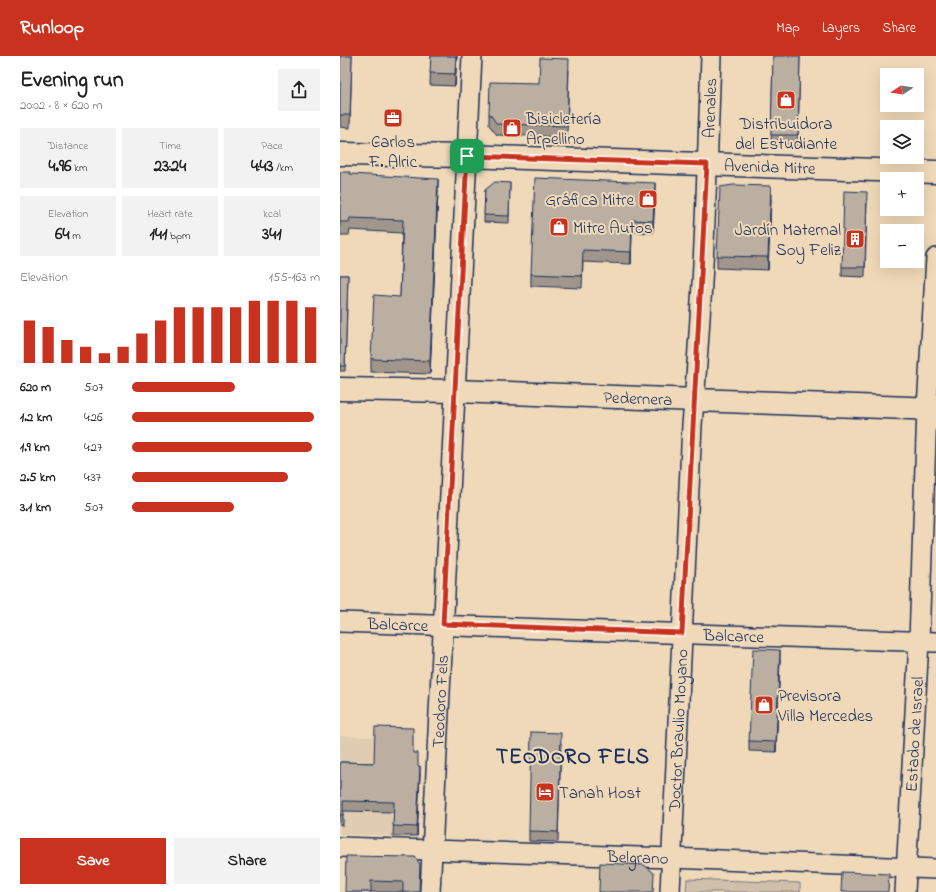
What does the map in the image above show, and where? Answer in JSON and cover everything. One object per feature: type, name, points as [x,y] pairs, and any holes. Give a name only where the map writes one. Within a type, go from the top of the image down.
[{"type":"main road","name":"Avenida Mitre","points":[[340,154],[467,156],[936,172]]},
{"type":"main road","name":"Pedernera","points":[[340,389],[932,408]]},
{"type":"street","name":"Teodoro Fels","points":[[430,892],[472,56]]},
{"type":"street","name":"Arenales","points":[[694,400],[707,164],[711,56]]},
{"type":"street","name":"Estado de Israel","points":[[905,892],[927,642],[936,258]]},
{"type":"street","name":"Doctor Braulio Moyano","points":[[670,892],[694,400]]},
{"type":"street","name":"Balcarce","points":[[340,622],[443,624],[927,642]]},
{"type":"street","name":"Belgrano","points":[[340,847],[671,858],[936,869]]},
{"type":"shaded area","points":[[340,736],[413,738],[413,762],[418,762],[418,775],[420,775],[417,836],[340,834]]},
{"type":"shaded area","points":[[687,879],[800,883],[800,892],[686,892]]},
{"type":"building","points":[[340,56],[352,56],[350,115],[340,115]]},
{"type":"building","points":[[431,56],[456,56],[455,74],[430,73]]},
{"type":"building","name":"Distribuidora del Estudiante","points":[[773,56],[800,56],[798,135],[771,135]]},
{"type":"building","points":[[540,58],[569,59],[567,126],[497,124],[489,113],[490,82],[539,83]]},
{"type":"building","points":[[340,172],[350,172],[350,174],[438,179],[430,361],[371,359],[374,295],[400,297],[403,220],[350,218],[349,222],[340,222]]},
{"type":"building","points":[[535,178],[655,183],[653,221],[632,220],[631,252],[583,250],[582,276],[531,274]]},
{"type":"building","points":[[495,182],[510,183],[509,216],[484,215],[485,190]]},
{"type":"building","points":[[733,185],[771,186],[768,257],[717,256],[720,187]]},
{"type":"building","name":"Jardín Maternal Soy Feliz","points":[[844,191],[867,192],[865,267],[842,267]]},
{"type":"building","points":[[340,275],[348,275],[345,366],[340,366]]},
{"type":"building","name":"Previsora Villa Mercedes","points":[[753,649],[780,650],[776,742],[749,741]]},
{"type":"building","points":[[375,727],[413,728],[413,753],[418,753],[418,766],[420,766],[417,827],[393,826],[394,802],[343,801],[343,815],[340,815],[340,762],[374,763]]},
{"type":"building","name":"Tanah Host","points":[[531,732],[561,733],[558,832],[529,831]]},
{"type":"building","points":[[346,856],[415,857],[420,864],[419,892],[403,892],[403,882],[371,881],[371,892],[345,892]]},
{"type":"building","points":[[600,863],[644,865],[654,873],[653,892],[599,892]]},
{"type":"building","points":[[842,872],[889,874],[888,892],[841,892]]},
{"type":"place","name":"Distribuidora del Estudiante","points":[[786,100]]},
{"type":"place","name":"Carlos F. Alric","points":[[393,118]]},
{"type":"place","name":"Bisicletería Arpellino","points":[[512,128]]},
{"type":"place","name":"Gráfica Mitre","points":[[648,199]]},
{"type":"place","name":"Mitre Autos","points":[[559,227]]},
{"type":"place","name":"Jardín Maternal Soy Feliz","points":[[855,239]]},
{"type":"place","name":"Previsora Villa Mercedes","points":[[764,705]]},
{"type":"place","name":"Tanah Host","points":[[545,792]]},
{"type":"district","name":"TEODORO FELS","points":[[573,756]]},
{"type":"route","points":[[467,156],[707,164],[682,633],[443,624],[467,156]]}]
